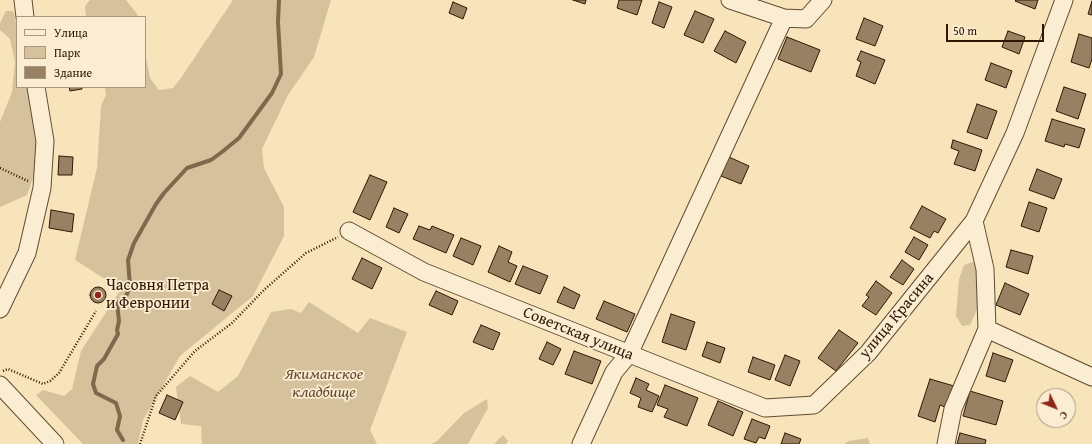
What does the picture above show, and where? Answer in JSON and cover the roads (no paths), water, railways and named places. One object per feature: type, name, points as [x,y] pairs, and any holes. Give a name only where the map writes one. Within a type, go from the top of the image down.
[{"type":"street","points":[[23,0],[25,16]]},
{"type":"street","points":[[730,0],[784,18],[806,19],[823,0]]},
{"type":"street","name":"улица Красина","points":[[814,405],[868,353],[974,221],[1015,133],[1064,0]]},
{"type":"street","points":[[581,444],[614,372],[629,354],[784,18]]},
{"type":"street","points":[[0,309],[27,253],[42,188],[45,141],[36,88]]},
{"type":"street","points":[[946,444],[953,409],[987,329],[985,269],[974,221]]},
{"type":"street","name":"Советская улица","points":[[349,231],[424,272],[765,408],[814,405]]},
{"type":"street","points":[[987,329],[1092,377]]},
{"type":"street","points":[[0,385],[55,444]]},
{"type":"waterway","points":[[123,440],[117,430],[120,416],[116,403],[96,393],[93,384],[97,366],[104,359],[118,334],[117,330],[119,321],[117,303],[125,299],[130,286],[128,260],[134,243],[156,204],[164,193],[187,168],[211,160],[239,138],[272,93],[281,74],[278,22],[279,0]]},
{"type":"place","name":"Часовня Петра и Февронии","points":[[98,295]]},
{"type":"park label","name":"Якиманское кладбище","points":[[324,384]]}]
